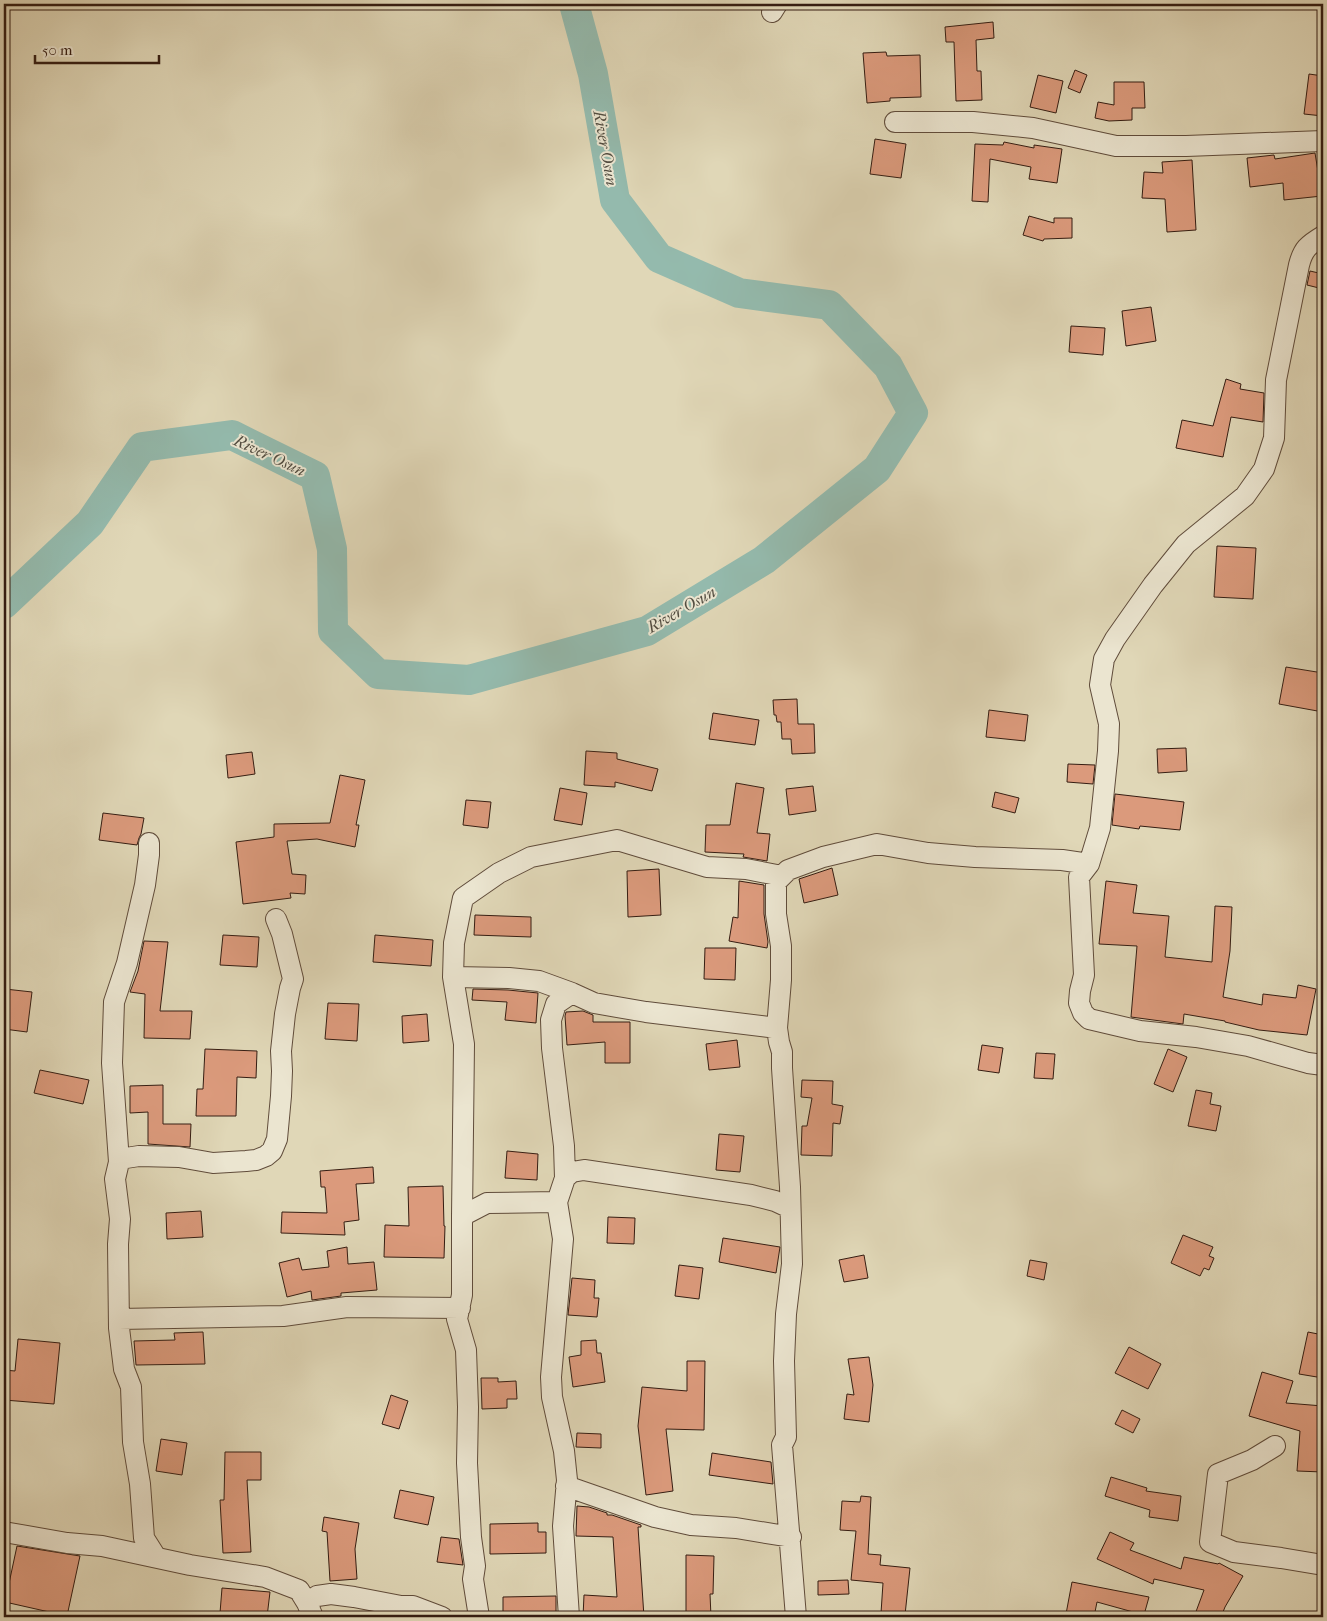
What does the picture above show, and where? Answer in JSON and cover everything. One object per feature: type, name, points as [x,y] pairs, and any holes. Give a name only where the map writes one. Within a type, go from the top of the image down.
[{"type":"street","points":[[895,122],[973,122],[1033,128],[1116,146],[1323,142]]},
{"type":"street","points":[[1323,236],[1302,252],[1276,380],[1274,438],[1264,469],[1245,496],[1186,544],[1153,586],[1104,659],[1100,685],[1109,724],[1100,828],[1089,864],[1079,877],[1084,975],[1079,1004],[1083,1013],[1089,1019],[1140,1031],[1196,1036],[1248,1046],[1308,1063],[1323,1065]]},
{"type":"street","points":[[473,1616],[473,1578],[475,1566],[471,1537],[467,1463],[466,1350],[457,1319],[462,1295],[464,1044],[453,977],[454,943],[463,898],[499,873],[530,857],[617,840],[707,867],[746,869],[782,876]]},
{"type":"street","points":[[149,843],[144,885],[129,955],[114,1002],[112,1063],[119,1162],[114,1179],[120,1219],[118,1244],[119,1319],[124,1369],[131,1387],[133,1442],[140,1484],[144,1538],[156,1557]]},
{"type":"street","points":[[796,1617],[791,1537],[782,1445],[786,1437],[784,1361],[786,1314],[792,1264],[782,1052],[778,1042],[777,1028],[781,980],[781,946],[776,914],[776,882],[788,870],[823,857],[877,844],[928,853],[975,857],[1062,860],[1089,864]]},
{"type":"street","points":[[119,1162],[126,1158],[139,1156],[179,1157],[213,1163],[246,1161],[256,1160],[272,1151],[277,1139],[281,1096],[281,1051],[285,1014],[293,979],[282,934],[276,919]]},
{"type":"street","points":[[453,977],[539,980],[594,1003],[637,1011],[777,1028]]},
{"type":"street","points":[[569,1617],[563,1526],[566,1486],[564,1451],[552,1397],[551,1377],[563,1239],[557,1202],[565,1178],[564,1146],[552,1048],[551,1020],[556,1004],[572,993]]},
{"type":"street","points":[[565,1178],[572,1172],[584,1170],[750,1196],[775,1201],[790,1208]]},
{"type":"street","points":[[462,1216],[487,1203],[557,1202]]},
{"type":"street","points":[[119,1319],[283,1316],[346,1307],[460,1308]]},
{"type":"street","points":[[1275,1446],[1252,1460],[1218,1474],[1210,1542],[1234,1552],[1323,1565]]},
{"type":"street","points":[[566,1486],[655,1517],[691,1525],[736,1528],[791,1537]]},
{"type":"street","points":[[4,1532],[59,1542],[102,1546],[190,1565],[265,1577],[299,1590],[310,1610]]},
{"type":"street","points":[[310,1610],[317,1596],[331,1594],[401,1606],[413,1606],[442,1617]]},
{"type":"building","points":[[993,22],[994,38],[976,40],[977,71],[981,71],[982,100],[956,101],[954,42],[946,42],[945,27]]},
{"type":"building","points":[[886,52],[887,56],[920,55],[921,97],[890,98],[890,101],[867,103],[863,53]]},
{"type":"building","points":[[1075,70],[1087,75],[1080,93],[1068,88]]},
{"type":"building","points":[[1309,74],[1323,76],[1323,116],[1304,114]]},
{"type":"building","points":[[1038,75],[1063,81],[1056,113],[1030,107]]},
{"type":"building","points":[[1114,82],[1144,82],[1145,108],[1132,108],[1132,120],[1109,121],[1095,118],[1098,102],[1114,105]]},
{"type":"building","points":[[875,139],[906,144],[901,178],[870,174]]},
{"type":"building","points":[[1004,142],[1034,148],[1034,145],[1062,149],[1057,183],[1029,179],[1031,167],[990,159],[988,202],[972,201],[975,144],[1003,145]]},
{"type":"building","points":[[1315,153],[1322,196],[1284,200],[1283,183],[1250,187],[1247,158],[1274,155],[1275,159]]},
{"type":"building","points":[[1192,160],[1196,230],[1167,232],[1165,199],[1142,198],[1144,172],[1163,173],[1162,162]]},
{"type":"building","points":[[1029,216],[1054,223],[1054,218],[1072,218],[1072,238],[1044,239],[1043,241],[1023,235]]},
{"type":"building","points":[[1310,271],[1323,274],[1323,289],[1307,285]]},
{"type":"building","points":[[1151,307],[1156,341],[1126,346],[1122,311]]},
{"type":"building","points":[[1071,326],[1105,328],[1103,355],[1069,352]]},
{"type":"building","points":[[1226,379],[1241,384],[1240,389],[1264,393],[1263,422],[1231,417],[1223,457],[1176,448],[1182,420],[1213,426]]},
{"type":"building","points":[[1217,546],[1256,548],[1253,599],[1214,597]]},
{"type":"building","points":[[1286,667],[1323,673],[1323,712],[1279,704]]},
{"type":"building","points":[[797,699],[798,724],[814,724],[815,753],[792,754],[791,739],[782,739],[781,722],[777,722],[776,715],[774,715],[773,700]]},
{"type":"building","points":[[989,710],[1028,715],[1025,741],[986,737]]},
{"type":"building","points":[[713,713],[759,720],[755,745],[709,739]]},
{"type":"building","points":[[1186,748],[1187,771],[1158,773],[1157,749]]},
{"type":"building","points":[[586,751],[617,753],[617,759],[658,769],[652,791],[615,782],[615,787],[584,785]]},
{"type":"building","points":[[252,752],[255,774],[228,778],[226,755]]},
{"type":"building","points":[[1068,764],[1095,765],[1093,784],[1067,782]]},
{"type":"building","points":[[340,775],[365,780],[356,825],[359,825],[355,847],[317,839],[287,841],[292,874],[306,875],[305,894],[290,893],[291,898],[243,904],[236,842],[274,837],[274,824],[330,823]]},
{"type":"building","points":[[736,783],[764,788],[757,833],[770,834],[767,861],[743,857],[744,854],[705,852],[706,825],[730,825]]},
{"type":"building","points":[[813,786],[816,811],[789,815],[786,789]]},
{"type":"building","points":[[560,788],[587,793],[582,825],[554,820]]},
{"type":"building","points":[[995,792],[1019,798],[1015,813],[992,807]]},
{"type":"building","points":[[1115,794],[1184,802],[1180,830],[1140,826],[1139,829],[1112,825]]},
{"type":"building","points":[[466,800],[491,802],[488,828],[463,825]]},
{"type":"building","points":[[103,813],[144,818],[137,845],[99,840]]},
{"type":"building","points":[[832,868],[838,895],[804,903],[799,879]]},
{"type":"building","points":[[659,869],[661,915],[628,917],[627,871]]},
{"type":"building","points":[[739,881],[764,885],[767,948],[729,941],[733,917],[738,918]]},
{"type":"building","points":[[1106,881],[1137,885],[1133,913],[1169,916],[1165,957],[1212,962],[1215,906],[1232,907],[1230,951],[1223,997],[1262,1005],[1263,994],[1296,998],[1298,985],[1316,989],[1307,1035],[1259,1030],[1225,1021],[1184,1014],[1183,1024],[1131,1017],[1137,946],[1099,944]]},
{"type":"building","points":[[475,915],[531,917],[531,937],[474,935]]},
{"type":"building","points":[[223,935],[259,937],[257,967],[220,965]]},
{"type":"building","points":[[375,935],[433,940],[431,966],[373,962]]},
{"type":"building","points":[[144,941],[168,942],[160,1011],[192,1011],[190,1039],[144,1038],[145,994],[130,992],[138,971]]},
{"type":"building","points":[[705,948],[736,948],[735,980],[704,979]]},
{"type":"building","points":[[5,989],[32,992],[27,1032],[4,1029]]},
{"type":"building","points":[[473,989],[538,993],[536,1023],[505,1020],[507,1002],[472,1000]]},
{"type":"building","points":[[328,1003],[359,1004],[357,1041],[325,1039]]},
{"type":"building","points":[[583,1011],[593,1015],[593,1022],[630,1022],[630,1063],[605,1063],[605,1042],[567,1045],[566,1012]]},
{"type":"building","points":[[427,1014],[429,1041],[403,1043],[402,1016]]},
{"type":"building","points":[[737,1040],[740,1067],[709,1070],[706,1044]]},
{"type":"building","points":[[982,1045],[1003,1048],[999,1073],[978,1070]]},
{"type":"building","points":[[205,1049],[257,1051],[256,1078],[237,1077],[236,1116],[196,1116],[197,1089],[203,1089]]},
{"type":"building","points":[[1168,1049],[1187,1057],[1173,1092],[1154,1084]]},
{"type":"building","points":[[1036,1053],[1055,1054],[1053,1079],[1034,1078]]},
{"type":"building","points":[[40,1070],[89,1080],[83,1104],[34,1093]]},
{"type":"building","points":[[802,1080],[833,1081],[832,1104],[843,1106],[840,1124],[833,1123],[832,1156],[801,1155],[802,1126],[807,1126],[812,1098],[801,1097]]},
{"type":"building","points":[[163,1085],[163,1124],[191,1124],[190,1147],[148,1144],[148,1112],[130,1113],[130,1086]]},
{"type":"building","points":[[1196,1090],[1212,1093],[1210,1104],[1221,1106],[1216,1131],[1188,1126]]},
{"type":"building","points":[[719,1134],[744,1136],[740,1172],[716,1170]]},
{"type":"building","points":[[507,1151],[538,1154],[537,1180],[505,1178]]},
{"type":"building","points":[[373,1167],[374,1183],[356,1184],[359,1220],[344,1222],[345,1235],[281,1233],[282,1212],[327,1213],[325,1187],[321,1187],[320,1171]]},
{"type":"building","points":[[443,1186],[444,1258],[384,1257],[385,1225],[409,1226],[408,1187]]},
{"type":"building","points":[[201,1211],[203,1237],[167,1239],[166,1213]]},
{"type":"building","points":[[608,1217],[635,1218],[634,1244],[607,1243]]},
{"type":"building","points":[[1183,1235],[1213,1247],[1209,1256],[1214,1258],[1209,1270],[1204,1268],[1200,1276],[1171,1263]]},
{"type":"building","points":[[723,1238],[780,1247],[776,1273],[719,1262]]},
{"type":"building","points":[[347,1247],[348,1264],[374,1262],[377,1290],[341,1293],[341,1296],[312,1300],[311,1291],[287,1297],[279,1263],[299,1258],[302,1270],[329,1267],[327,1251]]},
{"type":"building","points":[[864,1255],[868,1278],[844,1282],[839,1260]]},
{"type":"building","points":[[1030,1260],[1047,1263],[1044,1280],[1027,1276]]},
{"type":"building","points":[[679,1265],[703,1268],[699,1299],[675,1296]]},
{"type":"building","points":[[572,1278],[595,1280],[594,1298],[599,1298],[597,1317],[568,1315]]},
{"type":"building","points":[[203,1332],[205,1364],[136,1365],[134,1341],[175,1340],[174,1333]]},
{"type":"building","points":[[1308,1332],[1323,1335],[1323,1378],[1299,1374]]},
{"type":"building","points":[[18,1339],[60,1343],[54,1404],[4,1400],[4,1370],[15,1371]]},
{"type":"building","points":[[596,1340],[597,1353],[601,1353],[605,1382],[573,1387],[569,1357],[581,1355],[581,1341]]},
{"type":"building","points":[[1129,1347],[1161,1364],[1148,1389],[1115,1373]]},
{"type":"building","points":[[869,1357],[873,1385],[869,1422],[844,1419],[847,1394],[854,1395],[848,1359]]},
{"type":"building","points":[[687,1361],[705,1361],[704,1430],[666,1429],[673,1491],[646,1495],[638,1426],[642,1387],[687,1391]]},
{"type":"building","points":[[1262,1372],[1293,1381],[1286,1403],[1323,1406],[1323,1472],[1297,1471],[1300,1431],[1249,1416]]},
{"type":"building","points":[[481,1378],[498,1378],[498,1382],[516,1381],[517,1399],[507,1399],[507,1408],[482,1409]]},
{"type":"building","points":[[391,1395],[408,1401],[399,1429],[382,1424]]},
{"type":"building","points":[[1122,1410],[1140,1419],[1133,1433],[1115,1424]]},
{"type":"building","points":[[577,1433],[601,1434],[601,1448],[576,1447]]},
{"type":"building","points":[[161,1439],[187,1443],[182,1475],[156,1471]]},
{"type":"building","points":[[225,1452],[261,1452],[261,1480],[247,1480],[251,1552],[223,1553],[220,1500],[224,1500]]},
{"type":"building","points":[[712,1453],[771,1462],[773,1484],[709,1475]]},
{"type":"building","points":[[1111,1477],[1147,1488],[1146,1491],[1181,1496],[1178,1521],[1149,1517],[1150,1510],[1105,1496]]},
{"type":"building","points":[[400,1490],[434,1497],[428,1525],[394,1518]]},
{"type":"building","points":[[861,1496],[871,1497],[868,1554],[881,1555],[880,1565],[910,1568],[905,1615],[881,1613],[883,1583],[851,1580],[856,1531],[840,1530],[842,1501],[860,1502]]},
{"type":"building","points":[[577,1506],[589,1507],[607,1513],[607,1515],[641,1525],[641,1527],[638,1527],[644,1617],[583,1617],[584,1595],[617,1597],[613,1537],[576,1536]]},
{"type":"building","points":[[324,1517],[359,1523],[355,1549],[357,1579],[330,1581],[327,1532],[322,1531]]},
{"type":"building","points":[[538,1523],[538,1532],[546,1532],[546,1553],[490,1554],[490,1524]]},
{"type":"building","points":[[1110,1532],[1134,1543],[1130,1550],[1181,1569],[1184,1557],[1219,1563],[1243,1576],[1221,1617],[1194,1617],[1204,1590],[1154,1579],[1153,1584],[1097,1559]]},
{"type":"building","points":[[441,1537],[459,1539],[463,1565],[437,1562]]},
{"type":"building","points":[[17,1546],[80,1556],[67,1616],[5,1602]]},
{"type":"building","points":[[686,1555],[714,1556],[713,1594],[710,1594],[711,1617],[686,1617]]},
{"type":"building","points":[[848,1580],[849,1594],[818,1595],[818,1581]]},
{"type":"building","points":[[1072,1582],[1149,1597],[1144,1615],[1097,1602],[1094,1617],[1066,1614]]},
{"type":"building","points":[[222,1588],[270,1592],[267,1617],[220,1613]]},
{"type":"building","points":[[556,1596],[556,1617],[503,1617],[503,1597]]},
{"type":"waterway","name":"River Osun","points":[[4,604],[90,523],[142,447],[232,435],[315,476],[332,549],[333,631],[378,674],[469,680],[647,631],[764,560],[877,469],[913,413],[888,366],[829,305],[739,293],[659,258],[615,200],[593,74],[574,4]]}]
